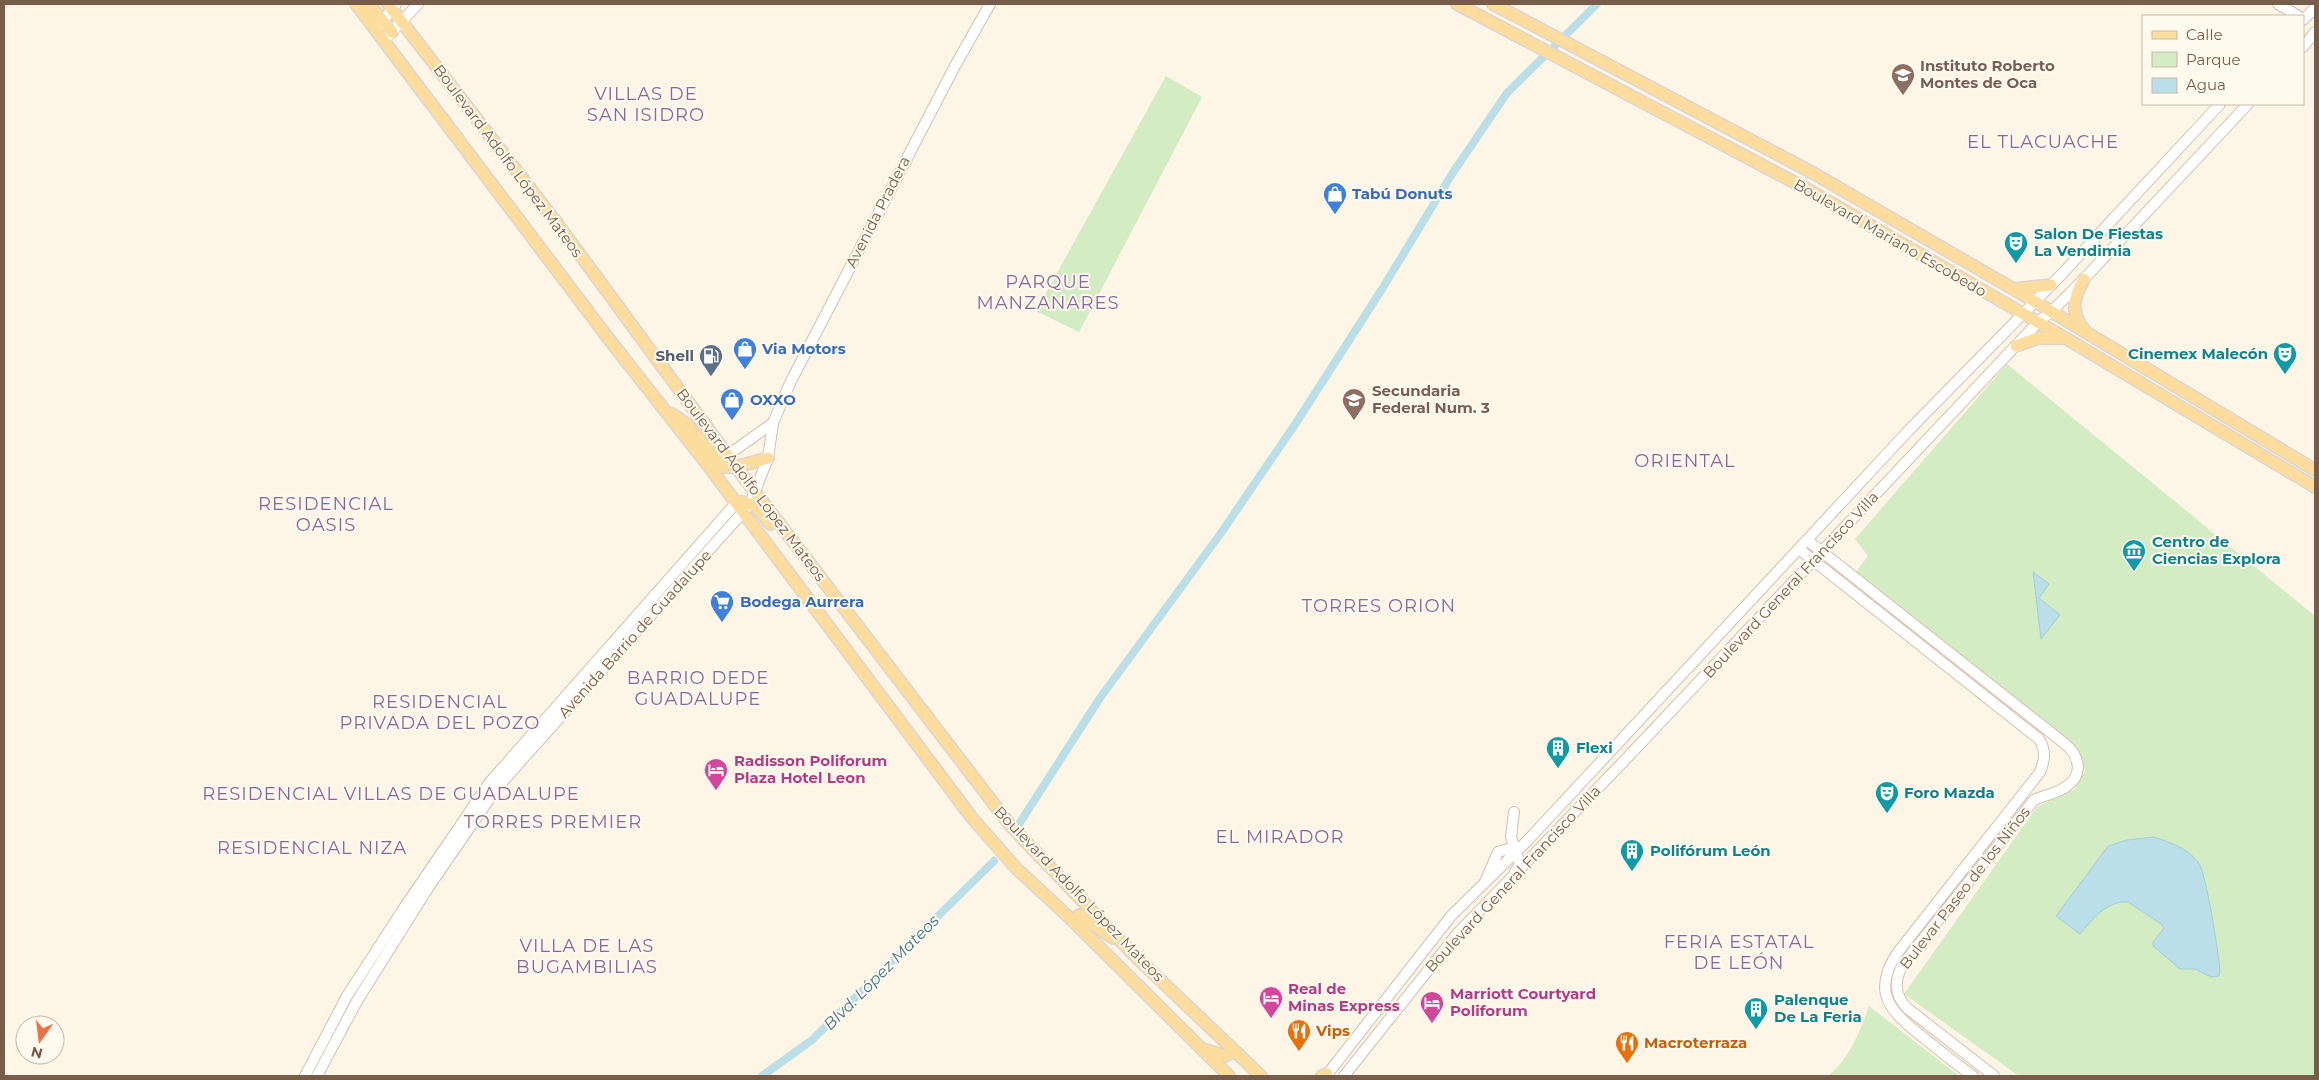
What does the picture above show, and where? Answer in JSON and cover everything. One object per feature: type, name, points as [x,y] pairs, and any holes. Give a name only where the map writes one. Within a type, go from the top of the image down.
[{"type":"main road","name":"Boulevard Adolfo López Mateos","points":[[356,4],[388,36],[608,338],[666,410],[718,462],[736,467],[1010,826],[1122,942],[1261,1076]]},
{"type":"main road","points":[[369,4],[379,25]]},
{"type":"main road","name":"Boulevard Mariano Escobedo","points":[[1457,4],[1807,189],[2067,339],[2315,487]]},
{"type":"main road","name":"Boulevard Mariano Escobedo","points":[[1493,4],[1813,173],[2034,300],[2312,468]]},
{"type":"main road","name":"Boulevard Adolfo López Mateos","points":[[392,5],[402,22],[556,222],[718,462],[736,503],[747,508],[972,818],[1016,868],[1074,922],[1229,1076]]},
{"type":"main road","points":[[2084,279],[2075,298],[2074,308],[2080,325],[2088,334]]},
{"type":"main road","points":[[2011,288],[2028,289],[2051,285]]},
{"type":"main road","points":[[2016,346],[2038,338],[2067,339]]},
{"type":"main road","points":[[736,467],[768,458]]},
{"type":"main road","points":[[2292,474],[2312,468]]},
{"type":"main road","points":[[747,508],[783,539],[796,546]]},
{"type":"main road","points":[[1079,916],[1106,935],[1122,942]]},
{"type":"main road","points":[[1199,1047],[1220,1056],[1229,1055],[1234,1051]]},
{"type":"street","points":[[388,36],[418,4]]},
{"type":"street","name":"Avenida Pradera","points":[[755,492],[768,458],[773,423],[791,381],[950,75],[990,4]]},
{"type":"street","points":[[2278,4],[2295,15]]},
{"type":"street","points":[[2307,4],[2315,8]]},
{"type":"street","points":[[379,25],[392,5]]},
{"type":"street","points":[[2302,15],[2315,8]]},
{"type":"street","points":[[2304,46],[2315,32]]},
{"type":"street","name":"Boulevard General Francisco Villa","points":[[1325,1076],[1451,916],[1483,886],[1498,852],[1508,849],[1515,852],[1670,690],[1807,540],[2021,313],[2051,285],[2219,105]]},
{"type":"street","name":"Boulevard General Francisco Villa","points":[[1344,1076],[1457,934],[1706,675],[1812,560],[2038,322],[2052,311],[2084,279],[2247,105]]},
{"type":"street","points":[[718,462],[773,423]]},
{"type":"street","name":"Avenida Barrio de Guadalupe","points":[[305,1076],[347,996],[465,825],[507,775],[747,508],[755,492]]},
{"type":"street","name":"Avenida Barrio de Guadalupe","points":[[317,1076],[357,1001],[490,782],[736,503]]},
{"type":"street","name":"Bulevar Paseo de los Niños","points":[[1807,540],[2072,750],[2078,763],[2076,776],[2068,786],[2034,800],[2028,807],[1903,964],[1896,979],[1898,994],[1907,1008],[1994,1076]]},
{"type":"street","name":"Bulevar Paseo de los Niños","points":[[1799,549],[2039,739],[2045,752],[2040,772],[1898,952],[1886,974],[1886,996],[1896,1015],[1973,1076]]},
{"type":"street","points":[[1930,652],[1938,642]]},
{"type":"street","points":[[1503,888],[1520,864],[1515,852],[1510,829],[1514,812]]},
{"type":"street","points":[[1451,916],[1457,934]]},
{"type":"green space","name":"PARQUE MANZANARES","points":[[1166,76],[1202,97],[1079,332],[1036,311]]},
{"type":"green space","name":"Centro de Ciencias Explora","points":[[2007,364],[2315,616],[2315,1076],[2019,1076],[1904,994],[2037,807],[2075,789],[2085,771],[2074,744],[1855,573],[1868,556],[1855,539]]},
{"type":"green space","points":[[1869,1006],[1959,1076],[1828,1076],[1848,1053]]},
{"type":"water","points":[[2033,572],[2049,584],[2039,598],[2060,615],[2041,639]]},
{"type":"water","points":[[2154,837],[2183,849],[2198,862],[2205,881],[2215,932],[2219,976],[2211,977],[2195,969],[2180,969],[2153,946],[2153,942],[2164,928],[2161,924],[2128,902],[2113,904],[2101,912],[2080,934],[2056,916],[2108,846],[2127,840]]},
{"type":"waterway","points":[[1019,824],[1100,698],[1221,533],[1296,423],[1382,289],[1452,174],[1507,93],[1597,4]]},
{"type":"waterway","name":"Blvd. López Mateos","points":[[762,1076],[812,1040],[994,861]]},
{"type":"place","name":"Instituto Roberto Montes de Oca","points":[[1903,96]]},
{"type":"place","name":"Tabú Donuts","points":[[1335,215]]},
{"type":"place","name":"Salon De Fiestas La Vendimia","points":[[2016,264]]},
{"type":"place","name":"Via Motors","points":[[745,370]]},
{"type":"place","name":"Cinemex Malecón","points":[[2285,375]]},
{"type":"place","name":"Shell","points":[[711,377]]},
{"type":"place","name":"OXXO","points":[[732,421]]},
{"type":"place","name":"Secundaria Federal Num. 3","points":[[1354,421]]},
{"type":"place","name":"Centro de Ciencias Explora","points":[[2134,572]]},
{"type":"place","name":"Bodega Aurrera","points":[[722,623]]},
{"type":"place","name":"Flexi","points":[[1558,769]]},
{"type":"place","name":"Radisson Poliforum Plaza Hotel Leon","points":[[716,791]]},
{"type":"place","name":"Foro Mazda","points":[[1887,814]]},
{"type":"place","name":"Polifórum León","points":[[1632,872]]},
{"type":"place","name":"Real de Minas Express","points":[[1271,1019]]},
{"type":"place","name":"Marriott Courtyard Poliforum","points":[[1432,1024]]},
{"type":"place","name":"Palenque De La Feria","points":[[1756,1030]]},
{"type":"place","name":"Vips","points":[[1299,1052]]},
{"type":"place","name":"Macroterraza","points":[[1627,1064]]},
{"type":"district","name":"VILLAS DE SAN ISIDRO","points":[[646,104]]},
{"type":"district","name":"EL TLACUACHE","points":[[2043,142]]},
{"type":"district","name":"PARQUE MANZANARES","points":[[1048,292]]},
{"type":"district","name":"ORIENTAL","points":[[1685,461]]},
{"type":"district","name":"RESIDENCIAL OASIS","points":[[326,514]]},
{"type":"district","name":"TORRES ORION","points":[[1379,606]]},
{"type":"district","name":"BARRIO DEDE GUADALUPE","points":[[698,688]]},
{"type":"district","name":"RESIDENCIAL PRIVADA DEL POZO","points":[[440,712]]},
{"type":"district","name":"RESIDENCIAL VILLAS DE GUADALUPE","points":[[391,794]]},
{"type":"district","name":"TORRES PREMIER","points":[[553,822]]},
{"type":"district","name":"EL MIRADOR","points":[[1280,837]]},
{"type":"district","name":"RESIDENCIAL NIZA","points":[[312,848]]},
{"type":"district","name":"FERIA ESTATAL DE LEÓN","points":[[1739,952]]},
{"type":"district","name":"VILLA DE LAS BUGAMBILIAS","points":[[587,956]]}]
